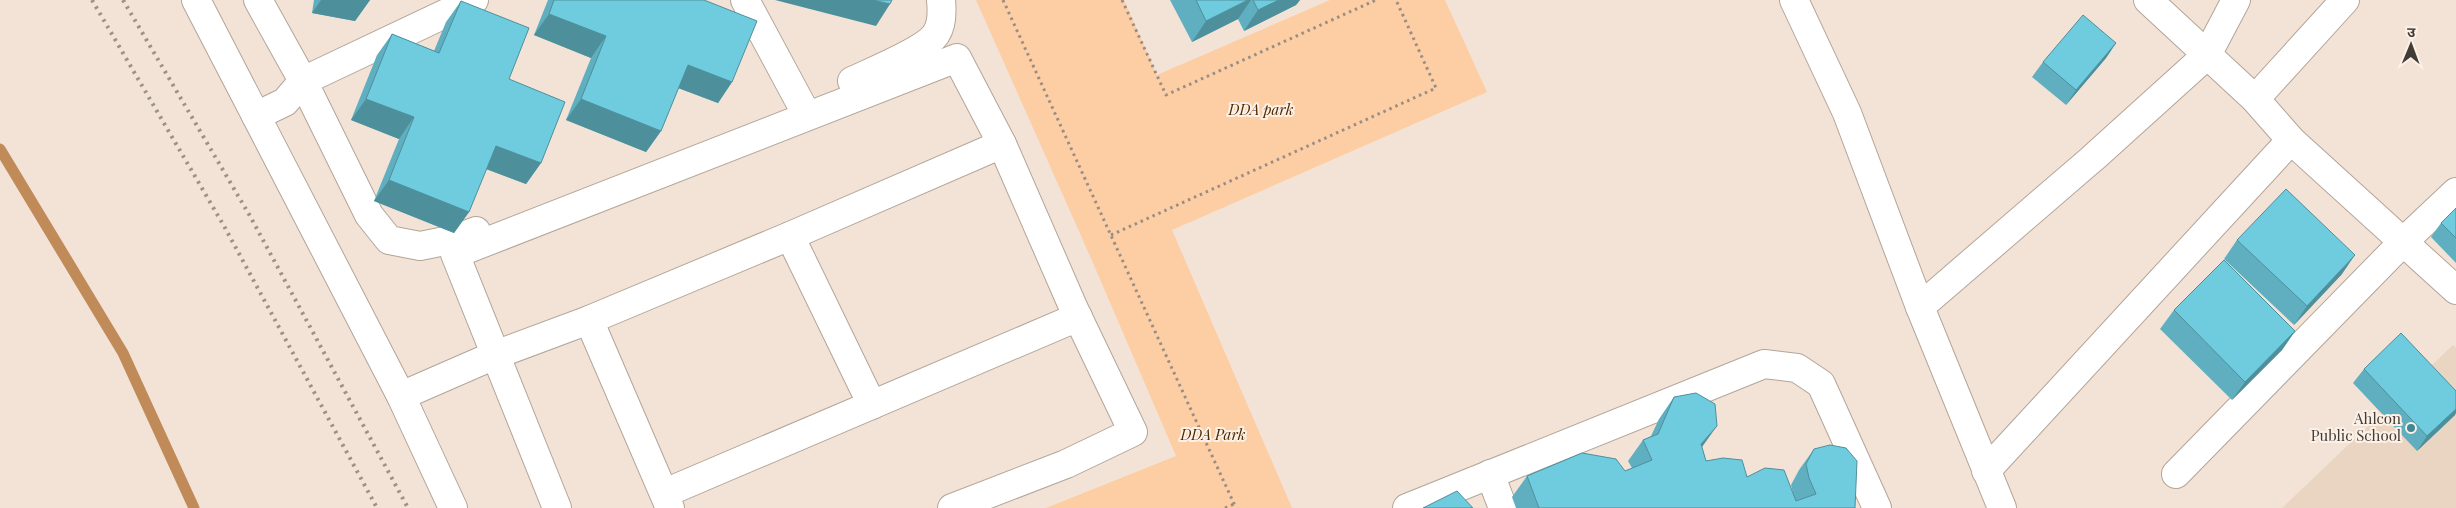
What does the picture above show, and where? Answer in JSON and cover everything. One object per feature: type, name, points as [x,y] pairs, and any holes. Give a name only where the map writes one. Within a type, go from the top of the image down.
[{"type":"street","points":[[196,0],[402,396],[453,508]]},
{"type":"street","points":[[258,0],[303,81],[369,215],[389,240],[420,246],[455,239],[658,165],[802,106],[915,50],[936,34],[942,12],[941,0]]},
{"type":"street","points":[[256,116],[285,102],[303,81],[474,0]]},
{"type":"street","points":[[745,0],[802,106]]},
{"type":"street","points":[[1794,0],[1847,113],[1920,307],[2002,508]]},
{"type":"street","points":[[2148,0],[2255,99],[2291,140],[2456,290]]},
{"type":"street","points":[[1920,307],[2093,158],[2207,55],[2236,0]]},
{"type":"street","points":[[2255,99],[2344,0]]},
{"type":"street","points":[[556,508],[455,254],[957,58],[1002,144],[1078,317],[1134,432],[1066,464],[952,508]]},
{"type":"street","points":[[1986,471],[2291,140]]},
{"type":"street","points":[[402,396],[495,355],[589,320],[790,236],[1002,144]]},
{"type":"street","points":[[2176,474],[2404,241],[2456,192]]},
{"type":"street","points":[[790,236],[872,405]]},
{"type":"street","points":[[589,320],[668,501],[872,405],[1078,317]]},
{"type":"street","points":[[1407,508],[1450,500],[1490,474],[1764,364],[1797,368],[1821,384],[1877,508]]},
{"type":"street","points":[[1490,474],[1504,508]]},
{"type":"path","points":[[1003,0],[1235,506],[1225,508]]},
{"type":"path","points":[[1122,0],[1166,95],[1376,0]]},
{"type":"path","points":[[1111,235],[1436,88],[1396,0]]},
{"type":"shaded area","name":"Ahlcon Public School","points":[[2453,345],[2456,348],[2456,508],[2282,508]]},
{"type":"green space","points":[[976,0],[1124,0],[1157,75],[1330,0],[1445,0],[1487,92],[1172,230],[1292,508],[1046,508],[1176,456],[1090,256]]},
{"type":"building","points":[[554,0],[704,0],[757,21],[732,82],[688,65],[661,131],[581,99],[606,36],[549,14]]},
{"type":"building","points":[[873,0],[892,0],[890,4]]},
{"type":"building","points":[[1196,0],[1248,0],[1206,21]]},
{"type":"building","points":[[1253,0],[1279,0],[1258,10]]},
{"type":"building","points":[[461,1],[529,28],[509,79],[565,102],[541,163],[496,146],[469,212],[389,180],[414,117],[366,99],[392,34],[439,53]]},
{"type":"building","points":[[2083,15],[2116,43],[2076,90],[2043,62]]},
{"type":"building","points":[[2286,189],[2355,255],[2307,306],[2237,240]]},
{"type":"building","points":[[2456,208],[2456,238],[2441,223]]},
{"type":"building","points":[[2224,260],[2295,331],[2245,382],[2174,310]]},
{"type":"building","points":[[2401,333],[2456,391],[2456,409],[2427,436],[2364,369]]},
{"type":"building","points":[[1696,393],[1715,404],[1717,426],[1701,444],[1706,461],[1723,458],[1742,460],[1747,477],[1765,468],[1784,470],[1796,501],[1816,494],[1809,478],[1806,464],[1814,449],[1830,445],[1846,448],[1857,461],[1855,508],[1539,508],[1527,476],[1582,453],[1616,459],[1625,471],[1652,460],[1643,440],[1658,434],[1674,397]]},
{"type":"building","points":[[1457,491],[1473,508],[1423,508]]},
{"type":"waterway","points":[[0,149],[123,353],[194,508]]},
{"type":"railway","points":[[92,0],[224,226],[377,508]]},
{"type":"railway","points":[[123,0],[250,216],[408,508]]},
{"type":"place","name":"Ahlcon Public School","points":[[2411,428]]},
{"type":"park label","name":"DDA park","points":[[1261,110]]},
{"type":"park label","name":"DDA Park","points":[[1213,435]]}]
